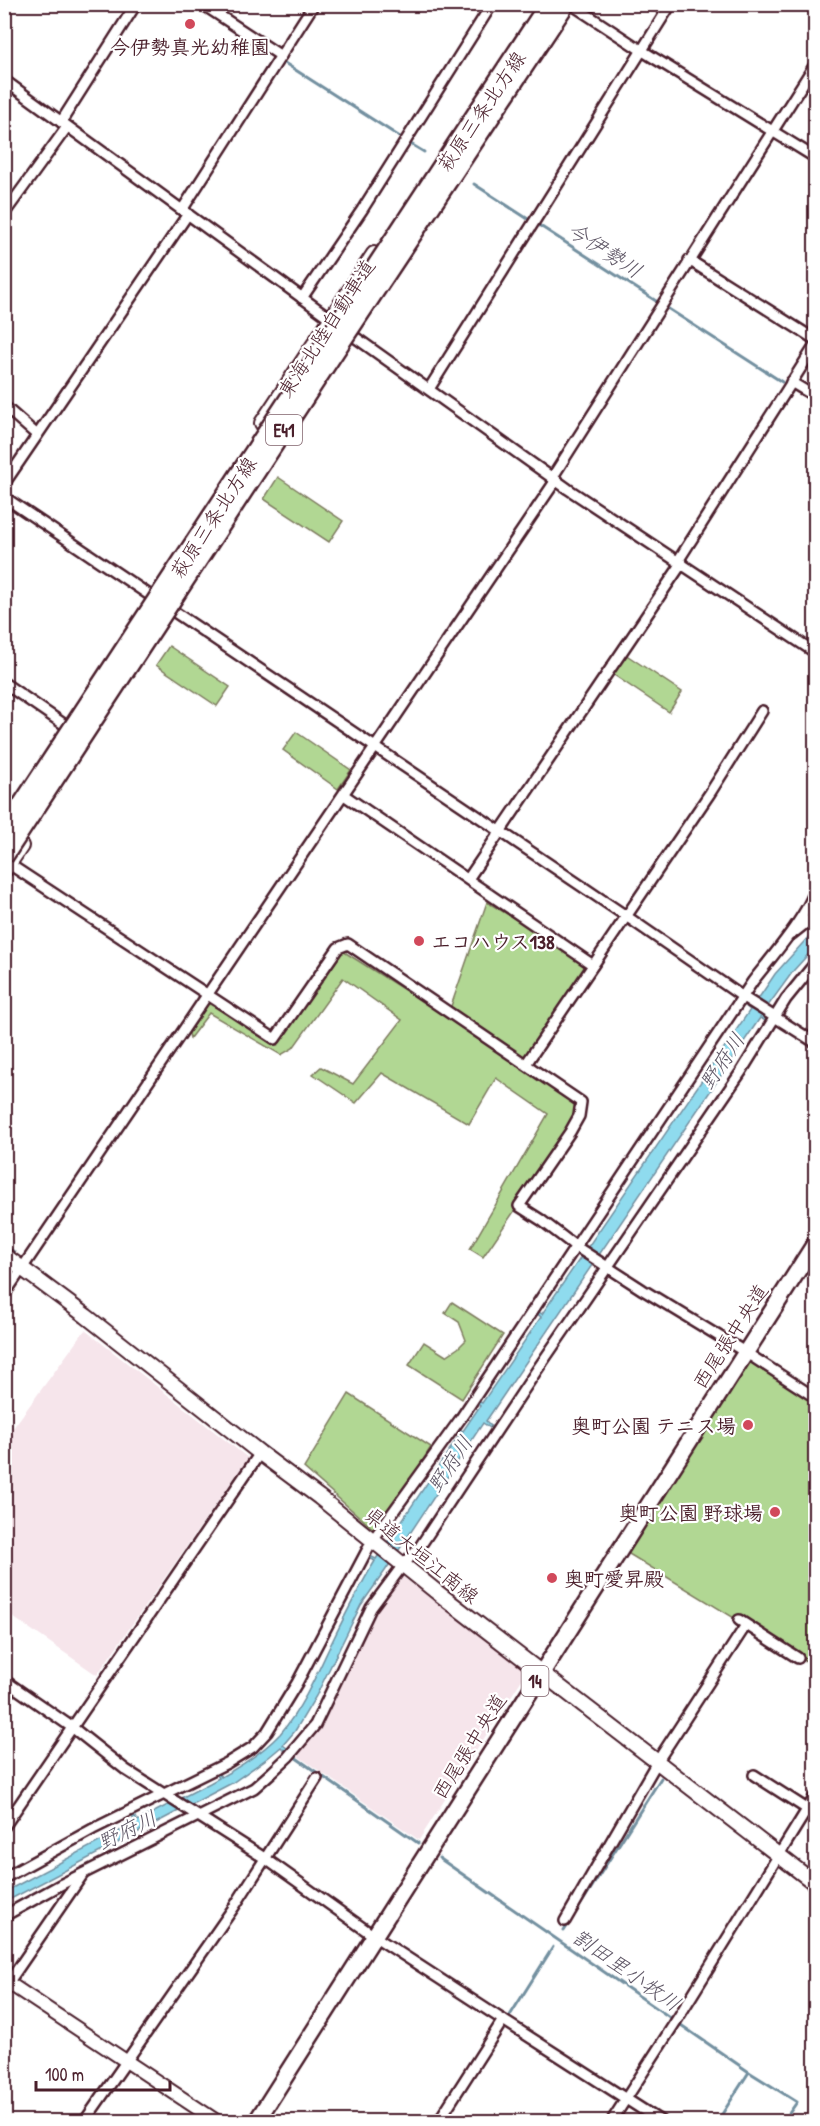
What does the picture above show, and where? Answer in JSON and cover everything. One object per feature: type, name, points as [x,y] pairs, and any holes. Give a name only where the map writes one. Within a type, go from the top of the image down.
[{"type":"highway","name":"東海北陸自動車道","points":[[4,831],[548,4]]},
{"type":"highway","name":"東海北陸自動車道","points":[[6,864],[339,346],[571,5]]},
{"type":"main road","name":"萩原三条北方線","points":[[4,817],[539,4]]},
{"type":"main road","name":"萩原三条北方線","points":[[6,864],[175,611],[571,5]]},
{"type":"main road","name":"西尾張中央道","points":[[256,2121],[816,1242]]},
{"type":"main road","name":"県道大垣江南線","points":[[4,1255],[86,1316],[319,1497],[403,1566],[816,1884]]},
{"type":"street","points":[[4,214],[64,124],[136,4]]},
{"type":"street","points":[[202,4],[281,56]]},
{"type":"street","points":[[4,484],[185,212],[314,4]]},
{"type":"street","points":[[302,298],[363,210],[406,137],[492,4]]},
{"type":"street","points":[[429,389],[671,4]]},
{"type":"street","points":[[571,5],[816,158]]},
{"type":"street","points":[[4,1295],[344,795],[554,479],[689,260],[816,63]]},
{"type":"street","points":[[4,80],[554,479],[816,653]]},
{"type":"street","points":[[468,879],[680,562],[816,342],[689,260]]},
{"type":"street","points":[[791,382],[816,397]]},
{"type":"street","points":[[4,406],[37,435]]},
{"type":"street","points":[[4,497],[743,997],[816,1042]]},
{"type":"street","points":[[4,683],[65,725]]},
{"type":"street","points":[[526,1064],[710,793],[762,711]]},
{"type":"street","points":[[344,795],[593,965]]},
{"type":"street","points":[[6,864],[275,1039],[338,948],[348,944],[580,1102],[579,1116],[519,1206],[575,1246],[816,1398]]},
{"type":"street","points":[[4,1878],[83,1834],[238,1757],[253,1747],[267,1732],[297,1683],[372,1541],[461,1418],[743,997],[807,907],[816,887]]},
{"type":"street","points":[[779,946],[816,915]]},
{"type":"street","points":[[4,1916],[84,1873],[254,1788],[290,1754],[315,1725],[371,1608],[419,1548],[445,1506],[741,1072],[775,1017],[816,962]]},
{"type":"street","points":[[4,1827],[261,1453]]},
{"type":"street","points":[[565,1921],[657,1762],[743,1623],[798,1658]]},
{"type":"street","points":[[4,1680],[73,1728],[126,1770],[266,1859],[374,1936],[662,2121]]},
{"type":"street","points":[[754,1775],[807,1809]]},
{"type":"street","points":[[84,2121],[266,1859],[317,1778]]},
{"type":"street","points":[[611,2121],[816,1795]]},
{"type":"street","points":[[84,1873],[6,1984],[127,2060],[218,2121]]},
{"type":"street","points":[[438,2121],[503,2020]]},
{"type":"shaded area","points":[[85,1330],[248,1458],[97,1675],[4,1611],[5,1439]]},
{"type":"shaded area","points":[[400,1575],[523,1667],[526,1673],[419,1840],[298,1756],[322,1719],[373,1610]]},
{"type":"green space","points":[[278,477],[343,521],[329,542],[264,499]]},
{"type":"green space","points":[[169,646],[230,687],[217,706],[156,665]]},
{"type":"green space","points":[[622,652],[682,692],[669,712],[611,673]]},
{"type":"green space","points":[[296,732],[351,770],[338,789],[283,750]]},
{"type":"green space","points":[[487,902],[593,965],[528,1061],[449,1012]]},
{"type":"green space","points":[[338,948],[578,1100],[579,1116],[483,1257],[470,1249],[548,1114],[496,1078],[469,1124],[382,1073],[356,1103],[313,1074],[321,1067],[353,1084],[402,1020],[343,978],[293,1048],[281,1055],[209,1013],[190,1038],[189,1034],[204,1001],[275,1039]]},
{"type":"green space","points":[[452,1302],[503,1335],[462,1399],[409,1365],[424,1342],[446,1356],[466,1340],[459,1322],[445,1313]]},
{"type":"green space","points":[[751,1361],[815,1402],[815,1667],[624,1551]]},
{"type":"green space","points":[[349,1394],[431,1447],[378,1533],[304,1468]]},
{"type":"water","name":"野府川","points":[[809,929],[813,932],[815,930],[815,947],[794,970],[762,1014],[768,1019],[766,1021],[760,1018],[486,1421],[491,1426],[490,1428],[483,1423],[361,1605],[316,1696],[295,1731],[283,1745],[297,1756],[293,1760],[281,1747],[232,1783],[5,1902],[5,1892],[135,1823],[132,1816],[134,1815],[137,1821],[219,1778],[215,1772],[217,1771],[221,1777],[245,1763],[280,1734],[308,1692],[375,1561],[368,1555],[376,1559],[461,1433],[456,1429],[457,1427],[463,1431],[480,1406],[475,1402],[476,1400],[482,1403],[541,1317],[535,1312],[536,1310],[542,1314],[750,1010],[744,1005],[752,1008],[775,974],[811,934]]},
{"type":"waterway","name":"今伊勢川","points":[[283,62],[400,137]]},
{"type":"waterway","name":"今伊勢川","points":[[409,143],[424,152]]},
{"type":"waterway","name":"今伊勢川","points":[[474,184],[528,219]]},
{"type":"waterway","name":"今伊勢川","points":[[537,224],[656,301]]},
{"type":"waterway","name":"今伊勢川","points":[[664,306],[782,382]]},
{"type":"waterway","points":[[4,1245],[14,1252]]},
{"type":"waterway","points":[[39,1272],[61,1289]]},
{"type":"waterway","points":[[143,1352],[173,1376]]},
{"type":"waterway","points":[[195,1393],[321,1491]]},
{"type":"waterway","points":[[346,1510],[366,1526]]},
{"type":"waterway","name":"割田里小牧川","points":[[292,1755],[418,1843]]},
{"type":"waterway","points":[[564,1931],[661,1778]]},
{"type":"waterway","name":"割田里小牧川","points":[[439,1858],[749,2072],[717,2122]]},
{"type":"waterway","points":[[509,2017],[553,1947]]},
{"type":"waterway","points":[[749,2072],[797,2102],[783,2122]]},
{"type":"place","name":"今伊勢真光幼稚園","points":[[190,24]]},
{"type":"place","name":"エコハウス138","points":[[419,941]]},
{"type":"place","name":"奥町公園 テニス場","points":[[748,1425]]},
{"type":"place","name":"奥町公園 野球場","points":[[775,1512]]},
{"type":"place","name":"奥町愛昇殿","points":[[552,1578]]}]
